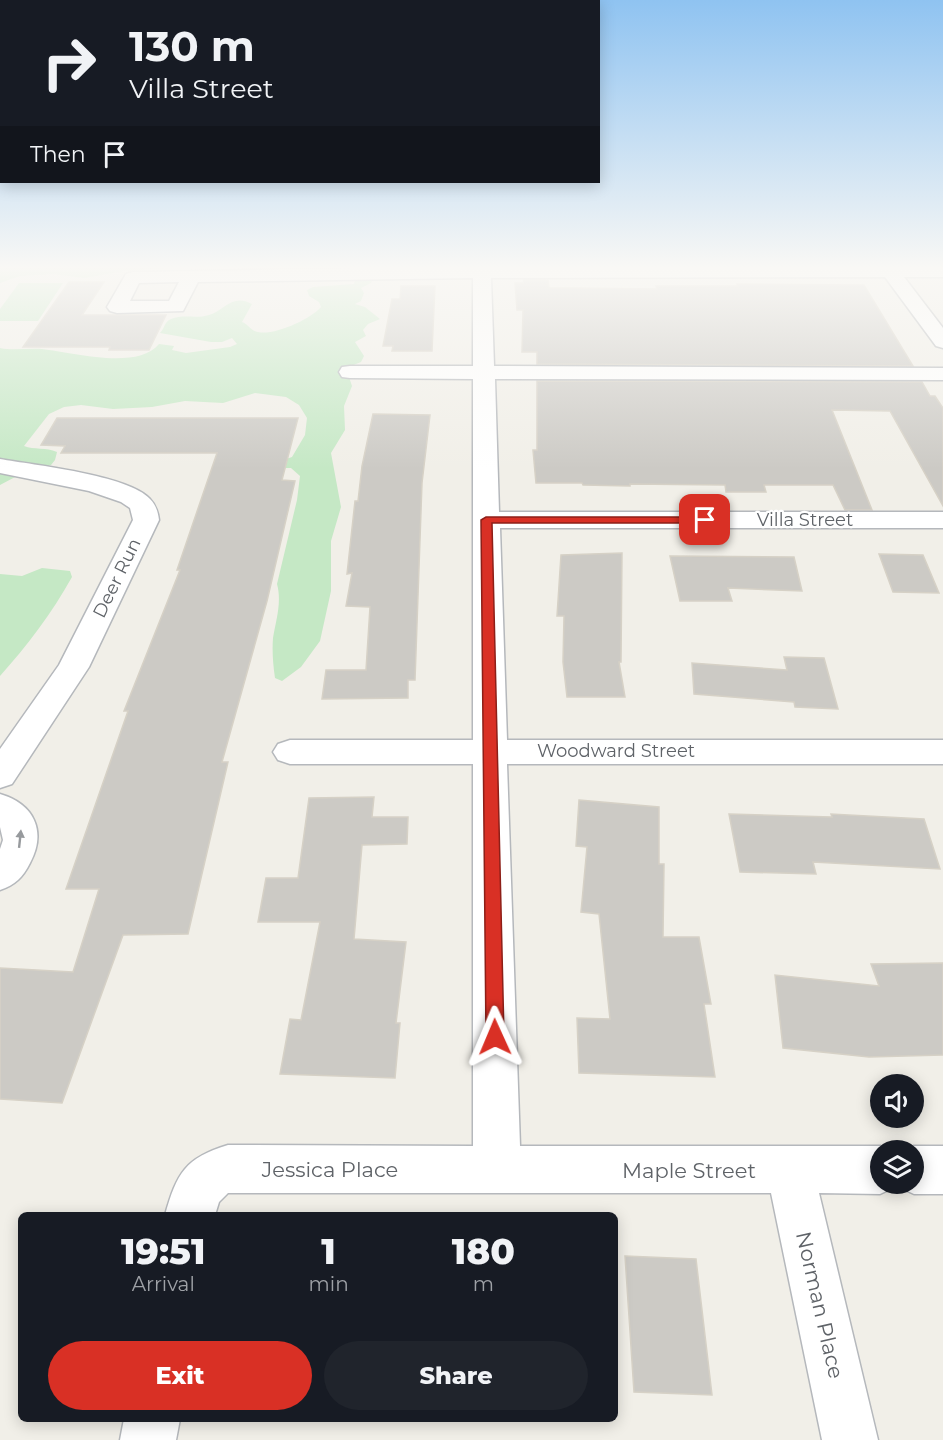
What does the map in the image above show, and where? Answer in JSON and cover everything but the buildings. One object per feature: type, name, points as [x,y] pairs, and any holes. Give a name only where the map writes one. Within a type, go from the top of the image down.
[{"type":"street","points":[[483,335],[497,1170]]},
{"type":"street","points":[[350,372],[943,374]]},
{"type":"street","name":"Deer Run","points":[[0,466],[116,490],[139,501],[145,509],[146,520],[73,667],[0,775]]},
{"type":"street","name":"Villa Street","points":[[486,520],[943,520]]},
{"type":"street","name":"Woodward Street","points":[[290,752],[943,752]]},
{"type":"street","points":[[0,807],[14,816],[21,830],[21,846],[12,863],[0,874]]},
{"type":"street","name":"Jessica Place","points":[[191,1212],[197,1192],[205,1180],[214,1172],[228,1169],[497,1170]]},
{"type":"street","name":"Maple Street","points":[[497,1170],[870,1170]]},
{"type":"street","name":"Norman Place","points":[[790,1170],[850,1440]]},
{"type":"street","points":[[924,1170],[943,1170]]},
{"type":"street","points":[[148,1440],[151,1422]]},
{"type":"green space","points":[[172,335],[366,336],[355,342],[364,356],[361,362],[346,368],[352,386],[344,406],[345,430],[331,453],[341,507],[331,541],[331,591],[320,641],[301,667],[282,681],[275,678],[273,658],[273,638],[279,604],[277,584],[297,500],[300,476],[291,468],[282,468],[283,460],[292,457],[305,435],[307,418],[299,405],[286,397],[255,393],[223,403],[185,401],[152,407],[113,409],[81,405],[64,407],[49,414],[24,446],[57,452],[51,465],[17,476],[0,485],[0,348],[42,349],[103,358],[120,358],[136,357],[149,352],[159,344],[174,346],[172,350],[186,353],[237,344],[232,338],[222,342]]},
{"type":"green space","points":[[42,568],[70,571],[72,577],[39,629],[0,676],[0,574],[22,576]]},
{"type":"route","points":[[495,1037],[486,520],[705,520]]}]
